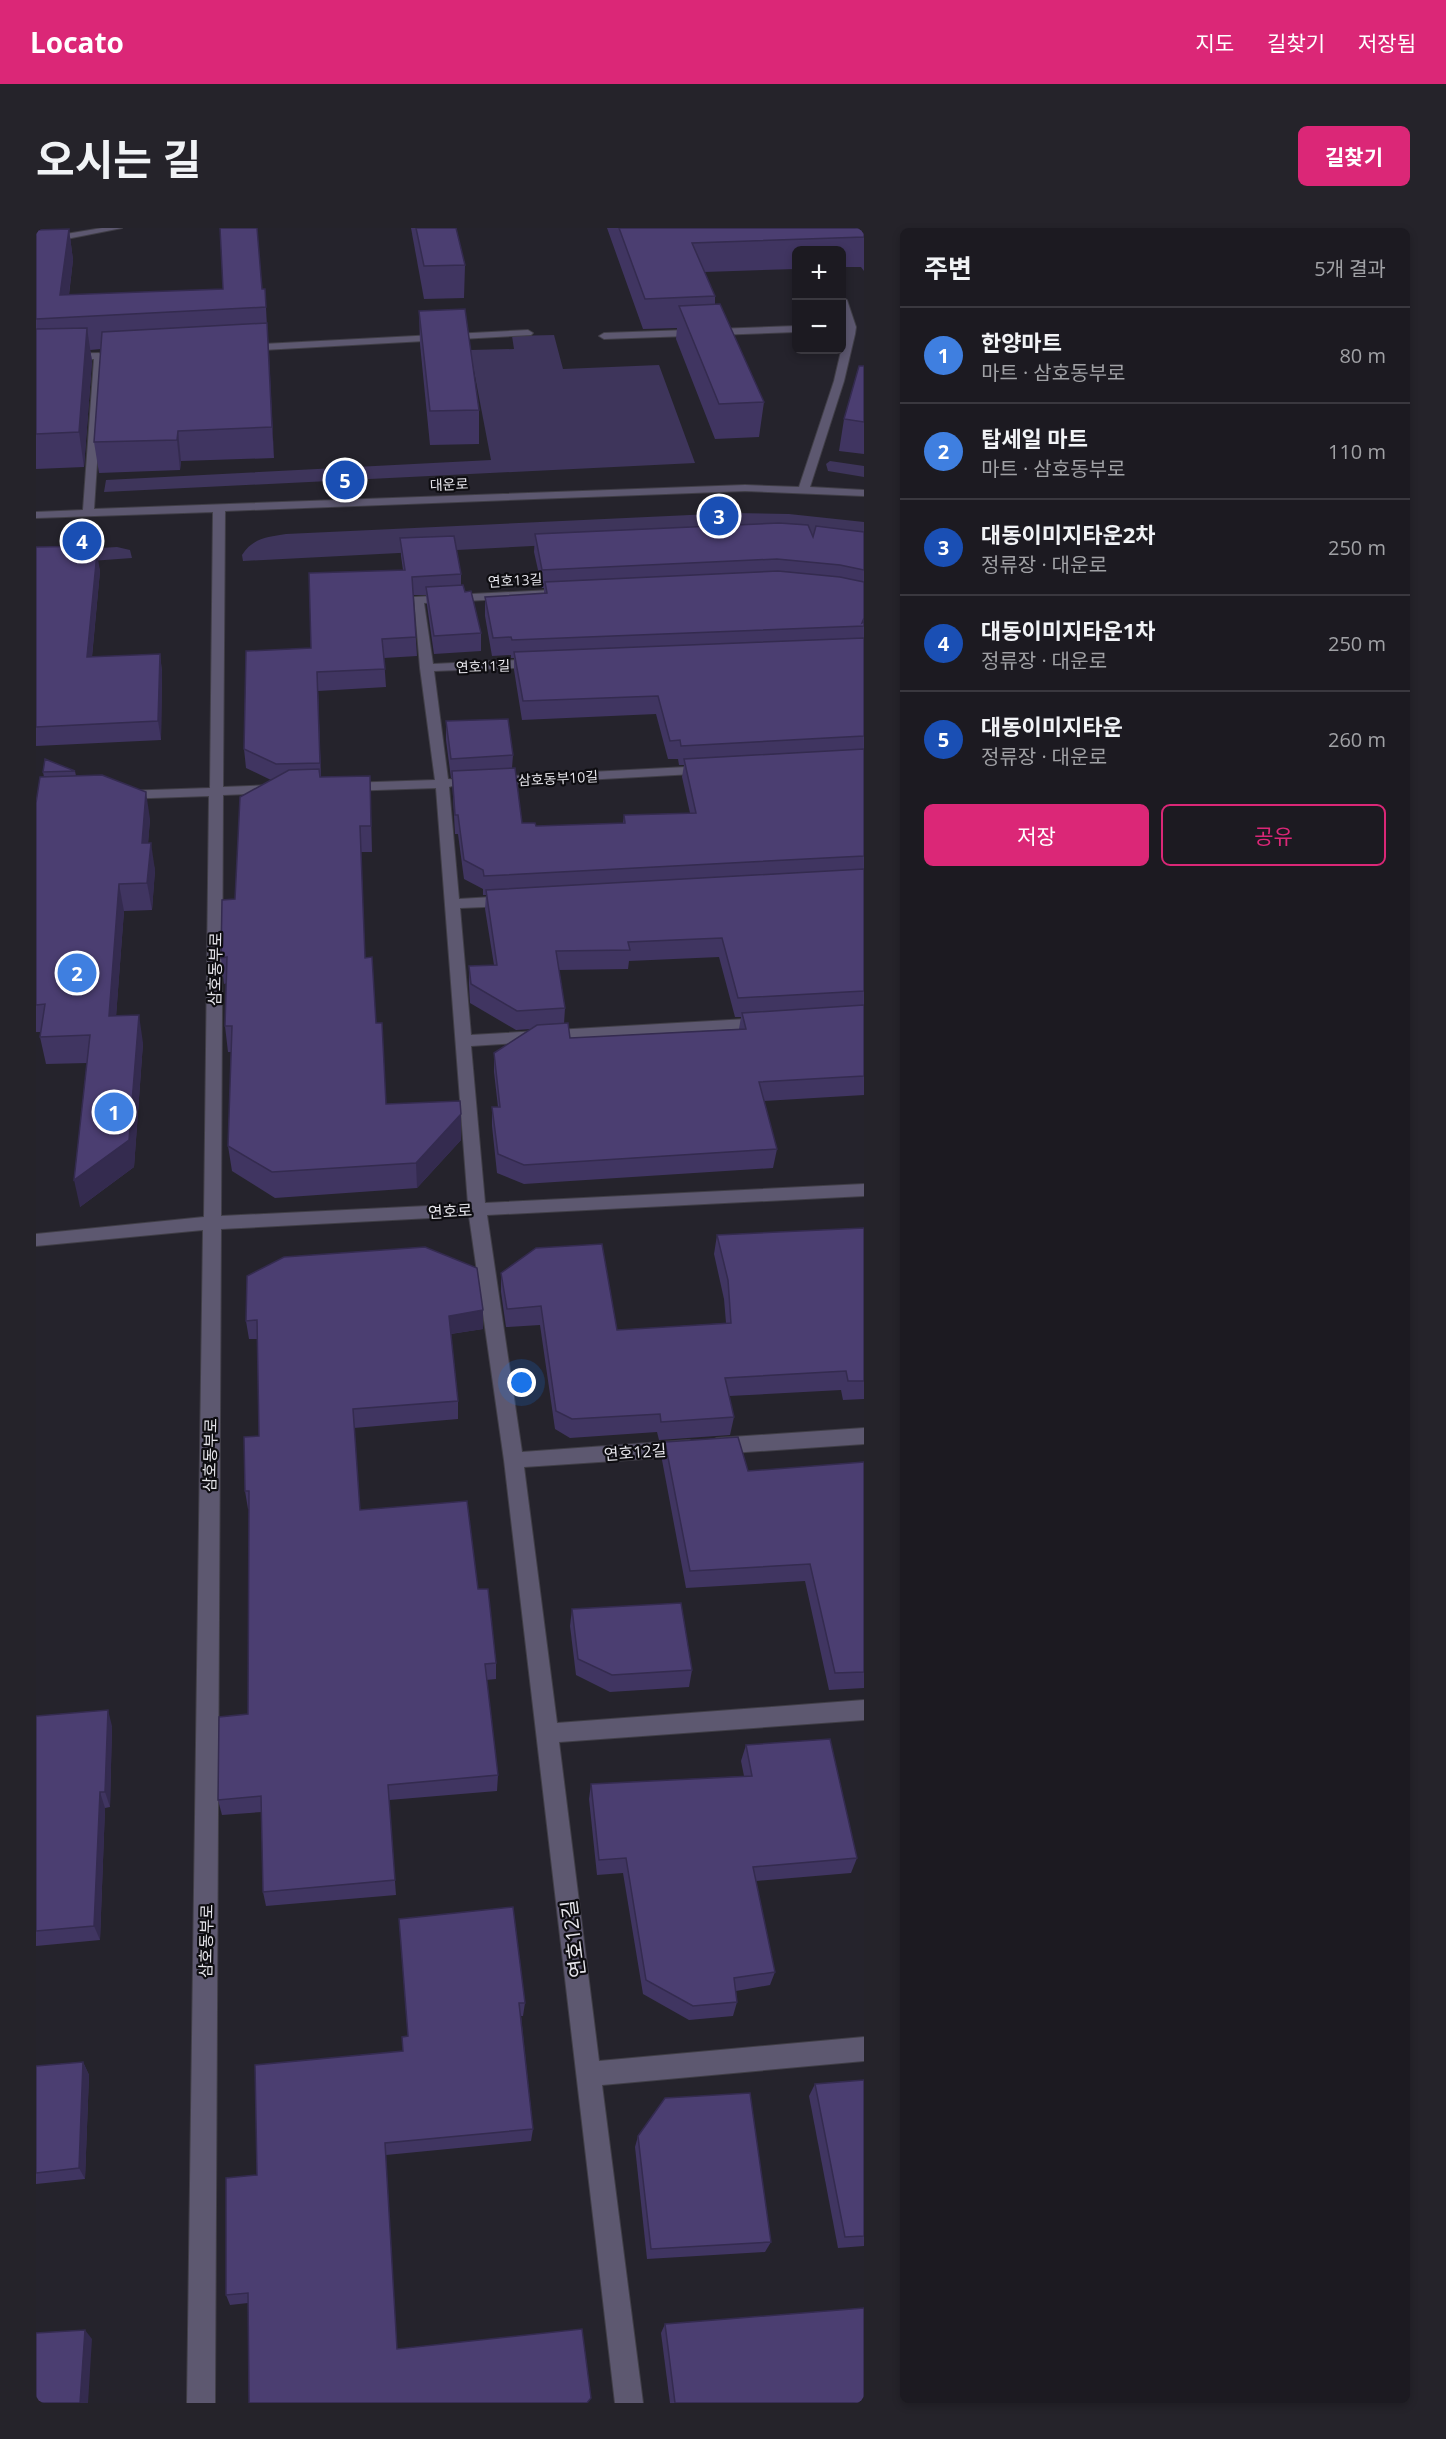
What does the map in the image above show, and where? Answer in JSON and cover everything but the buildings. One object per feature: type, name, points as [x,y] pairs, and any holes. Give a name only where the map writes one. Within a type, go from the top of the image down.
[{"type":"street","points":[[36,242],[118,228]]},
{"type":"street","points":[[604,336],[792,329]]},
{"type":"street","points":[[804,489],[839,381],[848,330],[864,336]]},
{"type":"street","points":[[229,349],[528,333]]},
{"type":"street","points":[[36,357],[111,355]]},
{"type":"street","points":[[88,513],[99,356]]},
{"type":"street","name":"대운로","points":[[36,515],[745,488],[864,493]]},
{"type":"street","name":"삼호동부로","points":[[201,2403],[219,508]]},
{"type":"street","name":"연호13길","points":[[426,668],[418,600],[581,591]]},
{"type":"street","name":"연호11길","points":[[426,668],[556,663]]},
{"type":"street","points":[[426,668],[442,784],[477,1209]]},
{"type":"street","name":"삼호동부10길","points":[[335,788],[723,769]]},
{"type":"street","points":[[104,796],[288,789]]},
{"type":"street","points":[[452,904],[522,900]]},
{"type":"street","points":[[463,1041],[782,1022]]},
{"type":"street","name":"연호로","points":[[36,1240],[212,1223],[864,1190]]},
{"type":"street","name":"연호12길","points":[[477,1209],[514,1460],[628,2403]]},
{"type":"street","name":"연호12길","points":[[514,1460],[864,1436]]},
{"type":"street","points":[[548,1733],[864,1710]]},
{"type":"street","points":[[589,2073],[864,2049]]},
{"type":"shaded area","points":[[554,335],[563,369],[659,365],[695,463],[104,492],[106,480],[491,460],[470,350],[514,349],[512,336]]},
{"type":"shaded area","points":[[830,461],[864,466],[864,477],[828,471],[826,464]]},
{"type":"shaded area","points":[[733,513],[789,514],[864,522],[864,542],[726,536],[243,561],[242,555],[256,542],[267,537],[286,534]]},
{"type":"shaded area","points":[[117,547],[130,550],[132,558],[36,565],[36,552]]},
{"type":"place","name":"대동이미지타운","points":[[345,480]]},
{"type":"place","name":"대동이미지타운2차","points":[[719,516]]},
{"type":"place","name":"대동이미지타운1차","points":[[82,541]]},
{"type":"place","name":"탑세일 마트","points":[[77,973]]},
{"type":"place","name":"한양마트","points":[[114,1112]]}]
